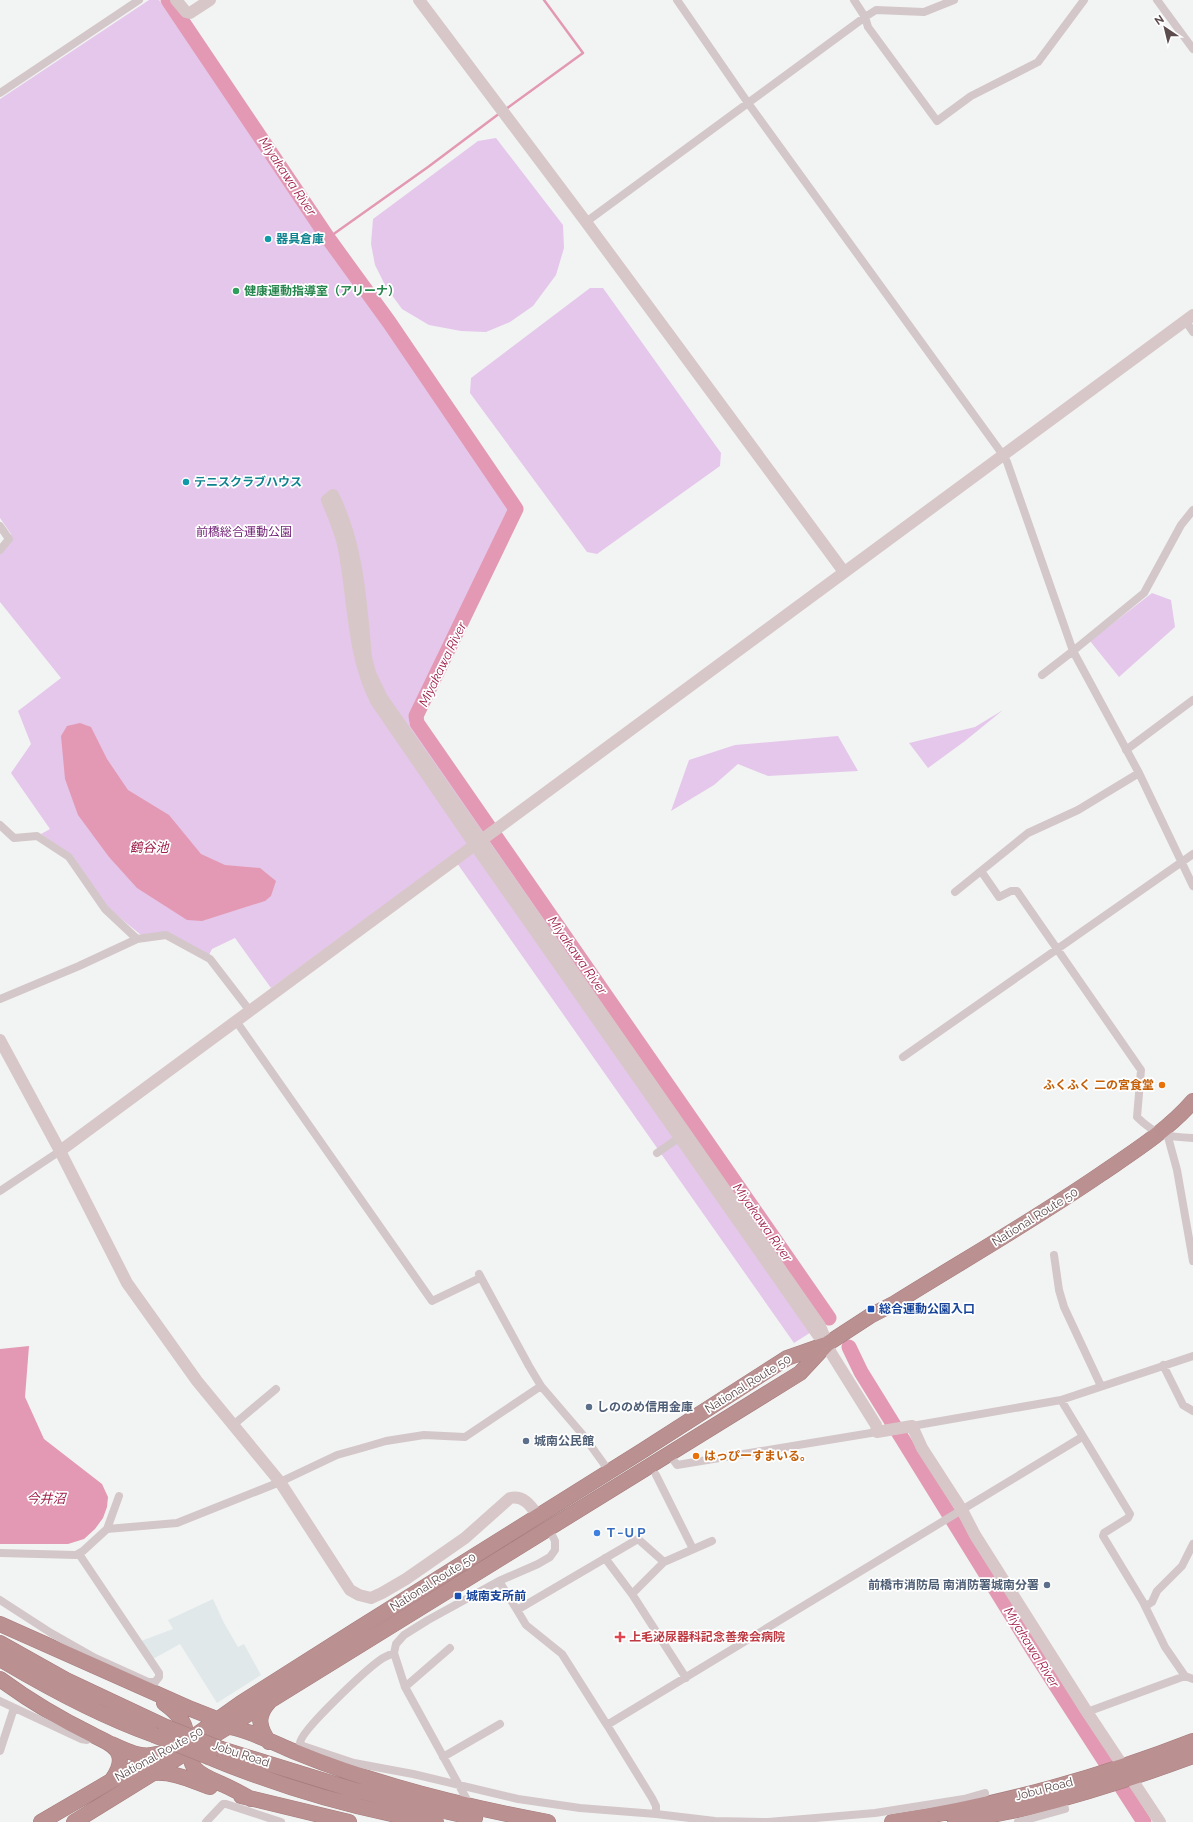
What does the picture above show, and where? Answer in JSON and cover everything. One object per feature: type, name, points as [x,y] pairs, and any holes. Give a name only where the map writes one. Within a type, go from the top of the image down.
[{"type":"highway","name":"National Route 50","points":[[224,1723],[248,1699],[787,1358],[827,1344],[870,1316],[895,1303],[1075,1192],[1164,1135],[1193,1101]]},
{"type":"highway","name":"National Route 50","points":[[41,1822],[111,1781],[184,1747],[224,1723],[273,1699],[800,1373],[827,1344]]},
{"type":"highway","points":[[0,1624],[105,1667],[139,1686],[224,1723],[326,1764],[387,1784],[484,1810],[548,1822]]},
{"type":"highway","name":"Jobu Road","points":[[0,1643],[160,1731],[215,1753],[278,1783],[321,1797],[393,1814],[436,1822]]},
{"type":"highway","name":"Jobu Road","points":[[0,1659],[32,1678],[132,1727],[160,1731]]},
{"type":"highway","points":[[0,1679],[41,1707],[111,1744],[135,1754],[149,1756],[184,1747]]},
{"type":"highway","points":[[139,1686],[142,1690],[165,1703],[180,1716],[185,1729],[184,1747],[198,1773],[251,1799]]},
{"type":"highway","points":[[269,1742],[259,1722],[263,1710],[273,1699]]},
{"type":"highway","name":"Jobu Road","points":[[1124,1773],[1193,1741]]},
{"type":"highway","points":[[111,1744],[120,1755],[116,1774],[111,1781]]},
{"type":"highway","name":"National Route 50","points":[[74,1822],[153,1773],[184,1747]]},
{"type":"highway","name":"Jobu Road","points":[[215,1753],[436,1810],[498,1822]]},
{"type":"highway","name":"Jobu Road","points":[[955,1822],[1026,1808],[1062,1799],[1106,1779],[1124,1773],[1193,1756]]},
{"type":"highway","points":[[153,1773],[160,1772],[175,1775],[231,1794],[349,1822]]},
{"type":"highway","name":"Jobu Road","points":[[892,1822],[965,1804],[1106,1779]]},
{"type":"street","points":[[0,93],[139,0]]},
{"type":"street","points":[[176,0],[186,12],[190,13],[210,0]]},
{"type":"street","points":[[418,0],[586,222],[844,572]]},
{"type":"street","points":[[677,0],[748,104],[1003,454],[1073,651],[1138,773],[1193,886]]},
{"type":"street","points":[[854,0],[865,16],[868,27],[937,121],[971,96],[1038,62],[1084,0]]},
{"type":"street","points":[[586,222],[748,104],[865,16],[876,10],[924,12],[954,0]]},
{"type":"street","points":[[1157,0],[1193,49]]},
{"type":"street","points":[[0,1191],[60,1151],[1189,318],[1193,332]]},
{"type":"street","points":[[481,841],[381,709],[368,685],[360,658],[344,547],[326,500],[333,495],[340,508],[353,545],[366,657],[370,673],[390,710],[481,841],[683,1136],[820,1326],[827,1344],[881,1431]]},
{"type":"street","points":[[1042,675],[1144,593],[1181,525],[1193,510]]},
{"type":"street","points":[[0,526],[9,539],[0,550]]},
{"type":"street","points":[[1126,750],[1193,700]]},
{"type":"street","points":[[955,892],[1028,834],[1078,810],[1138,773]]},
{"type":"street","points":[[0,825],[3,834],[14,838],[37,836],[69,857],[106,909],[137,939]]},
{"type":"street","points":[[904,1058],[1193,854]]},
{"type":"street","points":[[981,871],[998,896],[1011,891],[1016,891],[1141,1070],[1137,1117],[1151,1128],[1164,1135],[1193,1138]]},
{"type":"street","points":[[0,999],[79,966],[137,939],[166,935],[210,960],[250,1011]]},
{"type":"street","points":[[236,1021],[432,1301],[480,1276],[528,1366],[541,1386],[583,1435],[609,1471]]},
{"type":"street","points":[[0,1040],[60,1151],[127,1283],[197,1382],[280,1482],[350,1590],[359,1595],[371,1598],[382,1593],[406,1579],[465,1538],[510,1498],[522,1499],[529,1503],[538,1516]]},
{"type":"street","points":[[1164,1135],[1178,1170],[1193,1261]]},
{"type":"street","points":[[658,1153],[683,1136]]},
{"type":"street","points":[[1054,1255],[1059,1290],[1064,1307],[1101,1386]]},
{"type":"street","points":[[669,1454],[677,1465],[1061,1400],[1193,1356]]},
{"type":"street","points":[[1163,1365],[1183,1405],[1193,1410]]},
{"type":"street","points":[[107,1529],[177,1524],[280,1482],[337,1455],[386,1441],[424,1435],[465,1437],[541,1386]]},
{"type":"street","points":[[232,1426],[276,1389]]},
{"type":"street","points":[[1061,1400],[1082,1438],[1130,1514],[1128,1518],[1104,1533],[1103,1536],[1146,1606],[1163,1644],[1189,1678],[1086,1712]]},
{"type":"street","points":[[908,1427],[1124,1773],[1160,1822]]},
{"type":"street","points":[[607,1725],[1082,1438]]},
{"type":"street","points":[[656,1475],[693,1549]]},
{"type":"street","points":[[0,1553],[79,1554],[107,1529],[119,1496]]},
{"type":"street","points":[[466,1798],[405,1687],[394,1653],[396,1644],[404,1635],[428,1620],[499,1581],[538,1564],[550,1557],[555,1550],[555,1541],[549,1529]]},
{"type":"street","points":[[517,1610],[638,1539],[664,1562]]},
{"type":"street","points":[[632,1594],[664,1562],[712,1541]]},
{"type":"street","points":[[1146,1606],[1152,1602],[1157,1591],[1182,1566],[1193,1544]]},
{"type":"street","points":[[0,1600],[105,1667],[148,1682],[155,1682],[159,1677],[159,1673],[79,1554]]},
{"type":"street","points":[[605,1558],[632,1594],[686,1678]]},
{"type":"street","points":[[499,1581],[526,1625],[562,1654],[652,1798],[656,1806],[656,1814]]},
{"type":"street","points":[[405,1687],[450,1648]]},
{"type":"street","points":[[394,1653],[380,1660],[314,1720],[301,1739],[301,1744],[305,1747],[345,1761],[412,1774],[518,1799],[580,1808],[731,1822],[800,1820],[965,1804],[985,1793]]},
{"type":"street","points":[[0,1701],[81,1739],[87,1740],[91,1738],[92,1734]]},
{"type":"street","points":[[0,1751],[14,1708]]},
{"type":"street","points":[[443,1757],[500,1724]]},
{"type":"street","points":[[1018,1822],[1065,1808],[1062,1799]]},
{"type":"street","points":[[206,1822],[223,1804],[281,1822]]},
{"type":"shaded area","points":[[213,1599],[224,1623],[238,1647],[244,1644],[261,1675],[217,1703],[180,1644],[153,1659],[141,1641],[173,1629],[168,1620]]},
{"type":"green space","name":"前橋総合運動公園","points":[[149,0],[159,0],[315,227],[514,510],[409,723],[487,831],[827,1322],[794,1343],[452,856],[271,988],[235,938],[212,949],[209,955],[167,933],[141,935],[107,907],[73,856],[41,834],[50,829],[11,773],[31,744],[18,711],[61,678],[0,602],[0,553],[11,541],[11,534],[0,518],[0,99]]},
{"type":"green space","points":[[496,138],[563,225],[564,248],[556,275],[533,306],[510,322],[486,332],[461,331],[429,325],[402,309],[386,287],[375,265],[371,244],[373,219],[478,141]]},
{"type":"green space","points":[[590,288],[603,288],[721,453],[720,466],[597,554],[587,552],[470,393],[471,378]]},
{"type":"green space","points":[[1152,593],[1171,600],[1175,627],[1119,677],[1090,641]]},
{"type":"green space","points":[[1003,710],[965,741],[928,768],[909,743],[975,727]]},
{"type":"green space","points":[[838,736],[858,771],[768,776],[738,764],[714,785],[671,811],[689,760],[735,745]]},
{"type":"water","name":"鶴谷池","points":[[80,723],[91,727],[107,759],[128,790],[169,815],[201,854],[225,865],[260,868],[276,881],[271,896],[265,901],[202,921],[187,920],[137,888],[109,857],[78,815],[65,779],[61,736],[67,726]]},
{"type":"water","name":"今井沼","points":[[29,1346],[25,1397],[44,1439],[102,1484],[108,1497],[107,1507],[103,1518],[95,1529],[84,1539],[68,1544],[0,1544],[0,1349]]},
{"type":"waterway","name":"Miyakawa River","points":[[168,0],[328,238],[389,322],[516,509],[416,716],[417,723],[829,1318]]},
{"type":"waterway","points":[[506,109],[583,53],[544,0]]},
{"type":"waterway","points":[[328,238],[428,167],[500,113]]},
{"type":"waterway","name":"Miyakawa River","points":[[849,1347],[861,1372],[1033,1650],[1144,1822]]},
{"type":"place","name":"器具倉庫","points":[[268,239]]},
{"type":"place","name":"健康運動指導室（アリーナ）","points":[[236,291]]},
{"type":"place","name":"テニスクラブハウス","points":[[186,482]]},
{"type":"place","name":"ふくふく 二の宮食堂","points":[[1162,1085]]},
{"type":"place","name":"総合運動公園入口","points":[[871,1309]]},
{"type":"place","name":"しののめ信用金庫","points":[[589,1407]]},
{"type":"place","name":"城南公民館","points":[[526,1441]]},
{"type":"place","name":"はっぴーすまいる。","points":[[696,1456]]},
{"type":"place","name":"Ｔ−ＵＰ","points":[[597,1533]]},
{"type":"place","name":"前橋市消防局 南消防署城南分署","points":[[1047,1585]]},
{"type":"place","name":"城南支所前","points":[[458,1596]]},
{"type":"place","name":"上毛泌尿器科記念善衆会病院","points":[[620,1637]]}]
